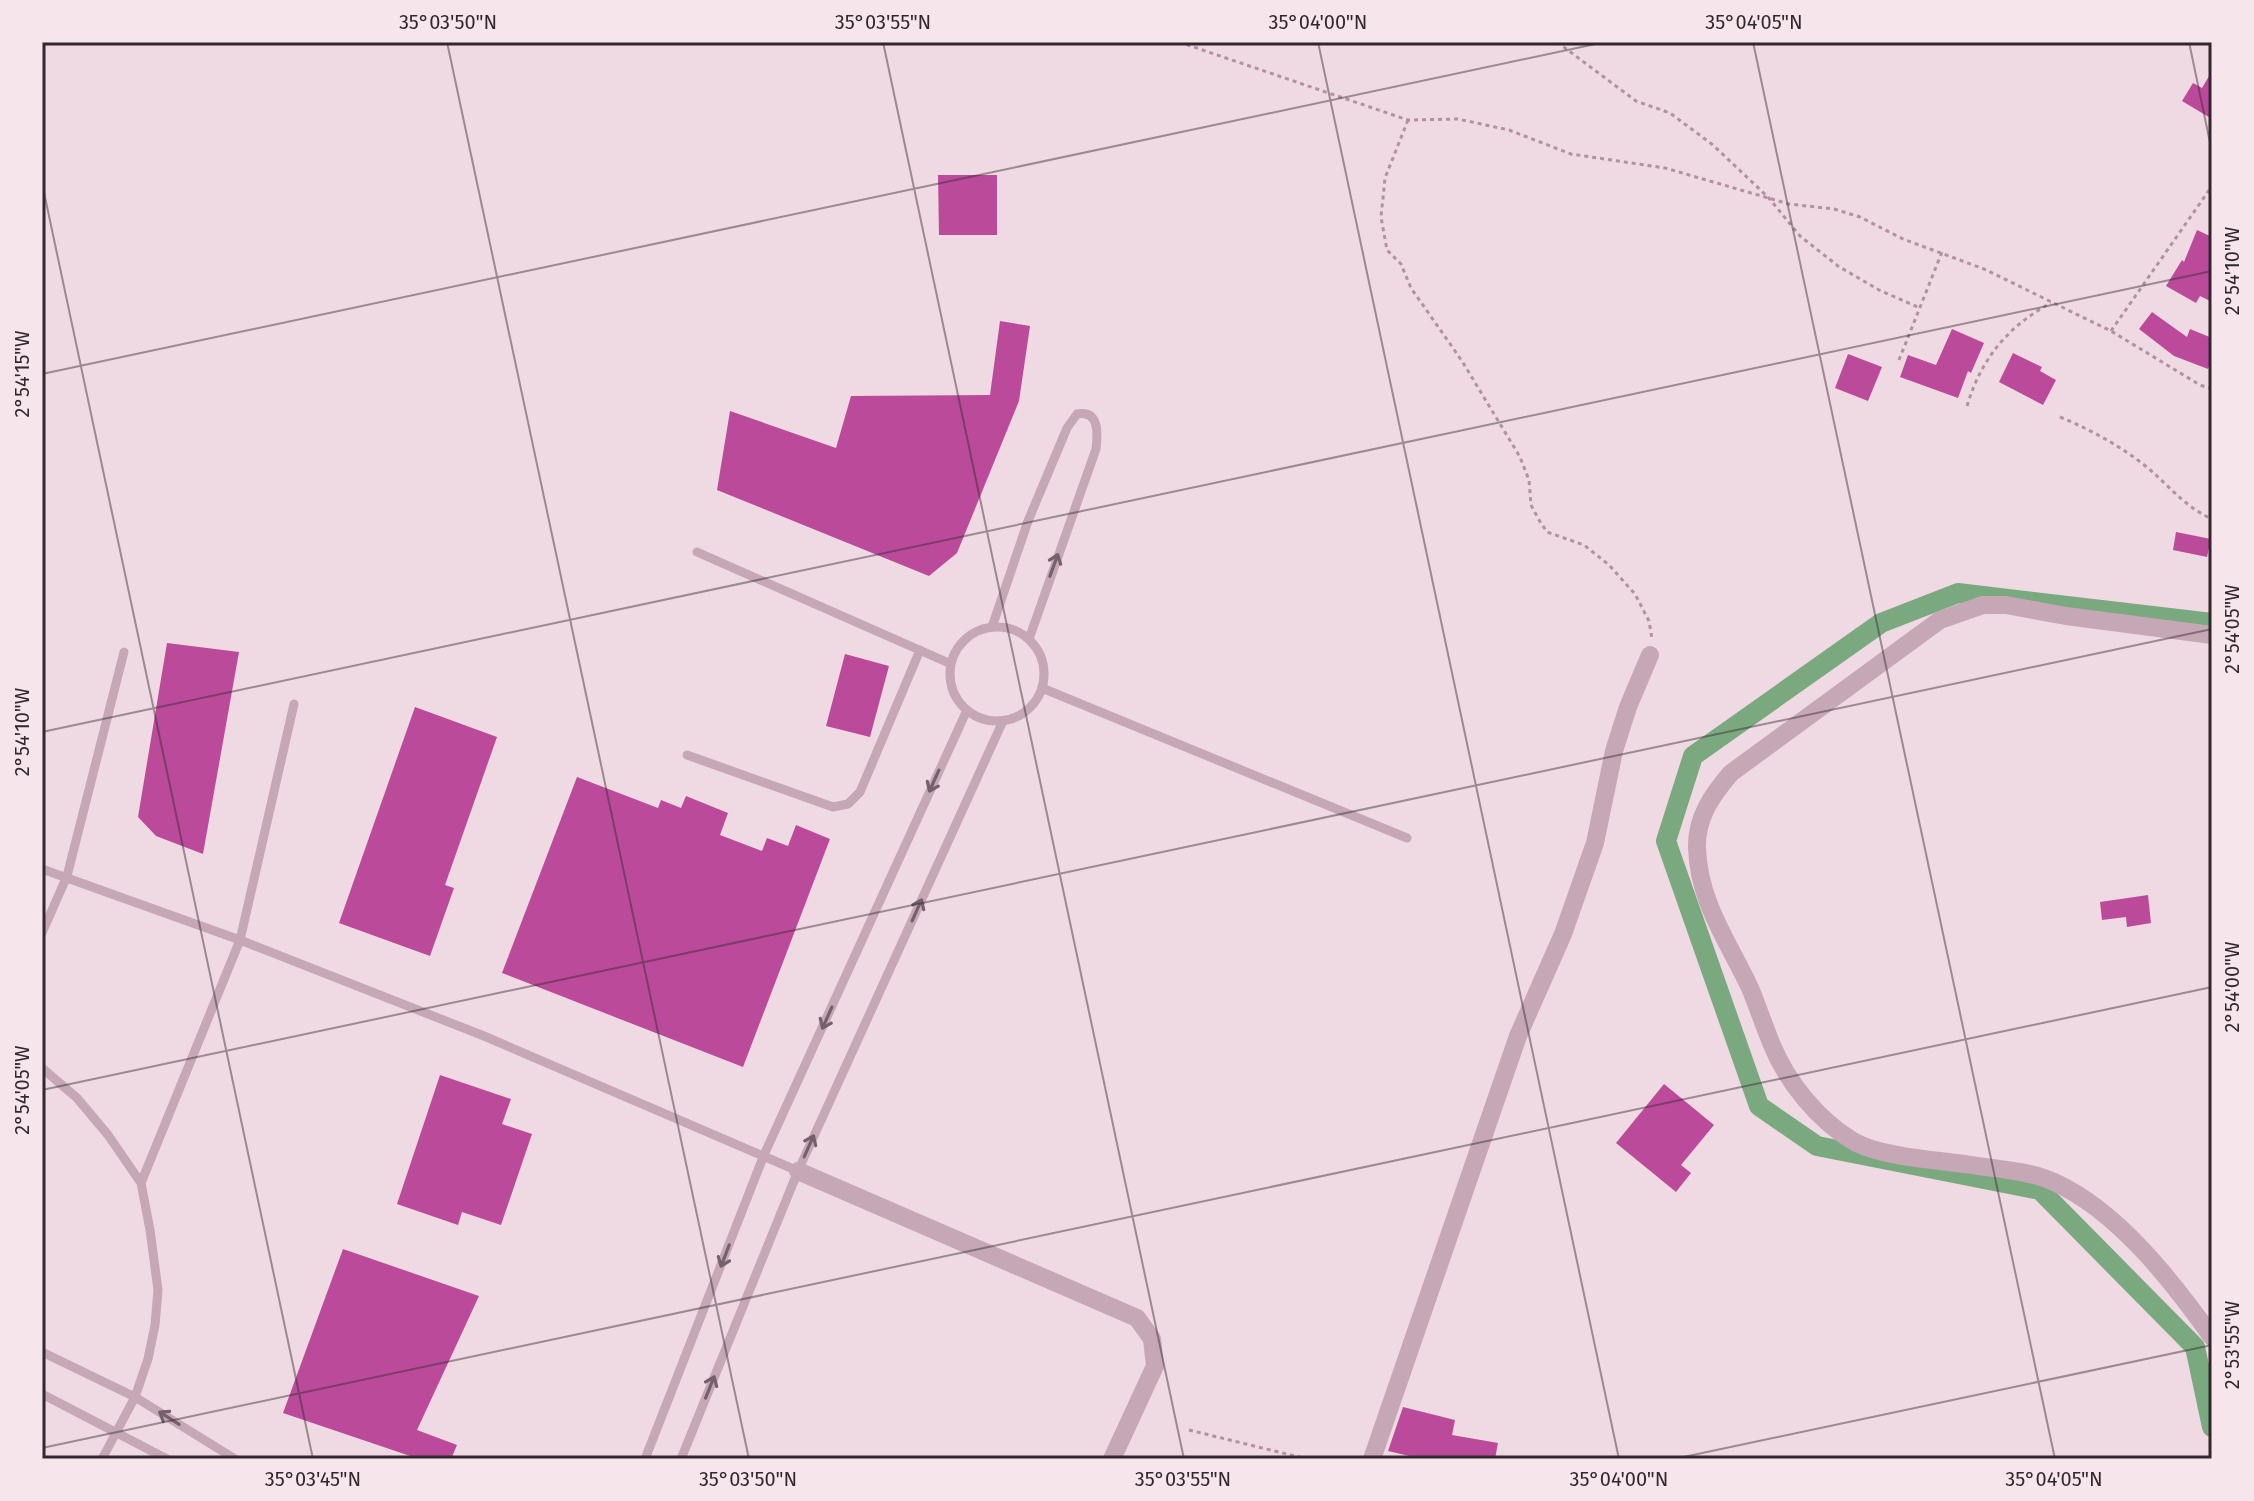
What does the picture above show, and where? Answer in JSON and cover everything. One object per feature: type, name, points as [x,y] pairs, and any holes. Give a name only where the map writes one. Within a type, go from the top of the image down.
[{"type":"street","points":[[2212,635],[2006,605],[1983,605],[1940,620],[1731,773],[1713,794],[1702,816],[1697,847],[1703,888],[1717,926],[1750,988],[1773,1048],[1790,1079],[1835,1128],[1856,1143],[1897,1154],[2052,1180],[2111,1219],[2212,1337]]},
{"type":"street","points":[[1372,1459],[1518,1036],[1563,934],[1595,843],[1614,751],[1650,655]]},
{"type":"street","points":[[798,1171],[1137,1318],[1152,1339],[1155,1366],[1112,1459]]},
{"type":"lane","points":[[992,627],[1028,521],[1067,428],[1077,414],[1087,413],[1096,425],[1096,449],[1029,639]]},
{"type":"lane","points":[[697,552],[951,664]]},
{"type":"lane","points":[[992,627],[1018,631],[1029,639],[1040,653],[1044,670],[1042,688],[1034,704],[1020,716],[1003,721],[978,717],[967,710],[953,689],[951,664],[958,648],[973,634],[992,627]]},
{"type":"lane","points":[[687,755],[833,807],[848,804],[860,792],[920,650]]},
{"type":"lane","points":[[42,933],[67,876],[124,652]]},
{"type":"lane","points":[[1042,688],[1407,838]]},
{"type":"lane","points":[[141,1183],[240,940],[294,704]]},
{"type":"lane","points":[[645,1459],[764,1155],[967,710]]},
{"type":"lane","points":[[681,1459],[798,1171],[1003,721]]},
{"type":"lane","points":[[42,869],[240,940],[484,1036],[798,1171]]},
{"type":"lane","points":[[42,1068],[77,1098],[108,1135],[141,1183],[158,1290],[155,1325],[135,1397],[102,1459]]},
{"type":"lane","points":[[42,1352],[135,1397],[235,1459]]},
{"type":"lane","points":[[42,1394],[167,1459]]},
{"type":"path","points":[[1179,42],[1408,120],[1458,119],[1509,130],[1571,154],[1665,168],[1789,204],[1834,209],[1860,217],[1903,239],[1984,269],[2111,331],[2200,385],[2212,389]]},
{"type":"path","points":[[1557,42],[1636,101],[1670,113],[1692,128],[1732,161],[1768,197],[1800,236],[1838,266],[1879,290],[1920,308]]},
{"type":"path","points":[[1408,120],[1385,178],[1381,217],[1387,250],[1401,264],[1411,288],[1462,361],[1520,457],[1529,480],[1531,505],[1547,532],[1584,545],[1598,554],[1635,594],[1649,621],[1652,639],[1650,655]]},
{"type":"path","points":[[2111,331],[2212,186]]},
{"type":"path","points":[[1899,360],[1942,252]]},
{"type":"path","points":[[1967,406],[1979,374],[1997,345],[2022,321],[2051,303]]},
{"type":"path","points":[[2060,417],[2130,454],[2177,497],[2212,519]]},
{"type":"path","points":[[1189,1430],[1307,1459]]},
{"type":"building","points":[[2212,71],[2212,119],[2182,101],[2193,83],[2202,88]]},
{"type":"building","points":[[938,175],[997,175],[997,235],[939,235]]},
{"type":"building","points":[[2197,230],[2212,237],[2212,302],[2200,296],[2196,303],[2166,286],[2182,260],[2184,262]]},
{"type":"building","points":[[2152,312],[2187,337],[2190,329],[2212,338],[2212,359],[2208,369],[2174,356],[2139,329]]},
{"type":"building","points":[[1000,321],[1030,326],[1019,401],[957,553],[929,576],[717,490],[730,411],[836,448],[851,396],[990,395]]},
{"type":"building","points":[[1952,329],[1984,343],[1971,373],[1968,371],[1958,398],[1900,377],[1908,355],[1936,365]]},
{"type":"building","points":[[2013,353],[2042,367],[2040,371],[2056,380],[2043,405],[1999,382]]},
{"type":"building","points":[[1848,354],[1882,367],[1868,401],[1835,388]]},
{"type":"building","points":[[2176,532],[2211,539],[2207,557],[2173,550]]},
{"type":"building","points":[[167,643],[239,652],[203,854],[156,836],[138,817]]},
{"type":"building","points":[[845,654],[889,666],[870,737],[826,726]]},
{"type":"building","points":[[415,707],[497,737],[445,885],[454,888],[430,956],[339,923]]},
{"type":"building","points":[[577,777],[658,808],[661,800],[681,808],[686,796],[728,813],[720,835],[762,851],[767,838],[788,846],[796,825],[830,839],[743,1067],[502,973]]},
{"type":"building","points":[[2148,895],[2151,923],[2127,927],[2126,917],[2102,920],[2100,902]]},
{"type":"building","points":[[440,1075],[511,1099],[502,1124],[532,1134],[501,1225],[462,1212],[458,1225],[397,1204]]},
{"type":"building","points":[[1664,1084],[1714,1125],[1681,1165],[1691,1173],[1676,1192],[1616,1143]]},
{"type":"building","points":[[343,1249],[479,1296],[417,1430],[457,1445],[451,1459],[419,1459],[283,1413]]},
{"type":"building","points":[[1403,1407],[1455,1420],[1452,1435],[1498,1443],[1495,1459],[1422,1459],[1388,1451]]},
{"type":"waterway","points":[[2212,623],[1958,593],[1881,623],[1693,756],[1666,841],[1759,1106],[1817,1146],[2040,1190],[2195,1347],[2212,1427]]}]
